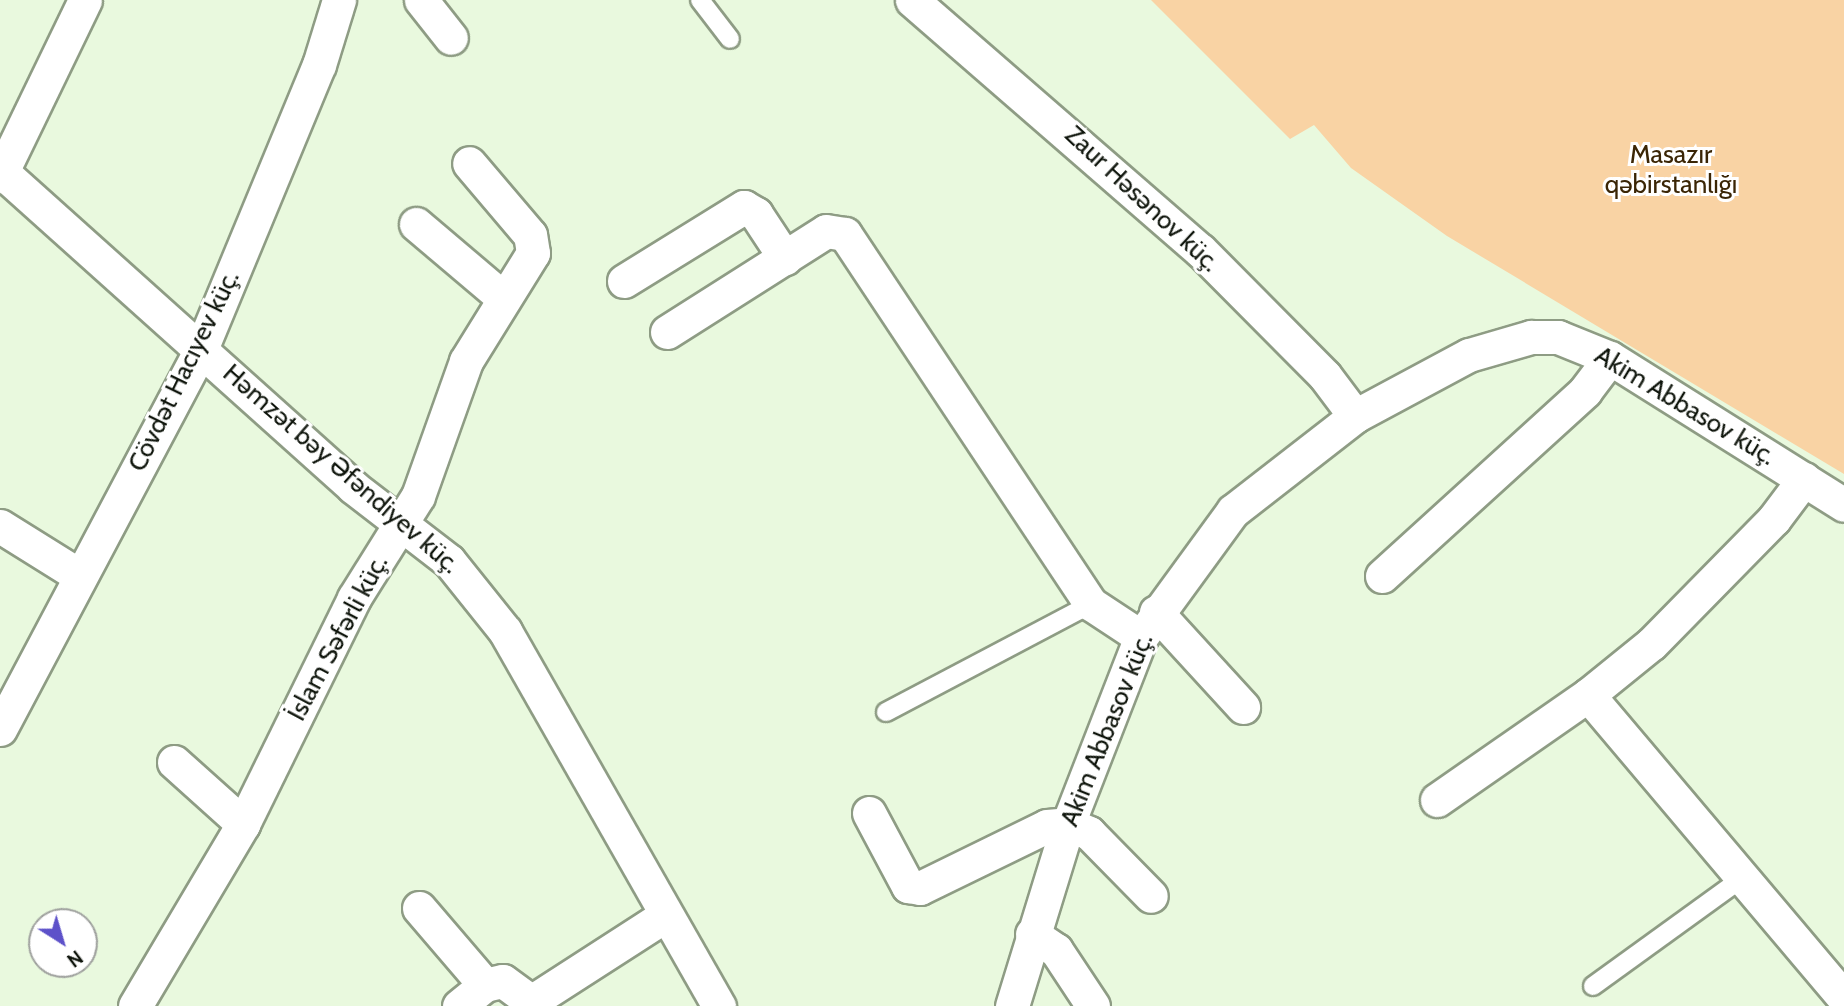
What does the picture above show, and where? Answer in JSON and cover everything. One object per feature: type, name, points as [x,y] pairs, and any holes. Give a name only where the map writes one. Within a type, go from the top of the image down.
[{"type":"street","points":[[1,172],[85,0]]},
{"type":"street","name":"Cövdət Hacıyev küç.","points":[[0,729],[202,347],[319,65],[339,0]]},
{"type":"street","points":[[421,0],[451,38]]},
{"type":"street","name":"Zaur Həsənov küç.","points":[[912,0],[1049,113],[1200,250],[1325,376],[1355,416]]},
{"type":"street","name":"İslam Səfərli küç.","points":[[135,1006],[243,824],[354,598],[401,525],[466,361],[502,297],[533,253],[530,235],[469,163]]},
{"type":"street","name":"Həmzət bəy Əfəndiyev küç.","points":[[1,172],[401,525],[449,561],[505,631],[663,917],[719,1006]]},
{"type":"street","points":[[624,281],[744,207],[756,214],[785,258]]},
{"type":"street","points":[[416,224],[502,297]]},
{"type":"street","points":[[667,332],[826,231],[845,234],[1091,604],[1149,624],[1243,707]]},
{"type":"street","name":"Akim Abbasov küç.","points":[[1012,1006],[1068,824],[1149,624],[1233,511],[1355,416],[1469,355],[1531,337],[1558,337],[1610,358],[1844,505]]},
{"type":"street","points":[[1382,576],[1585,391],[1610,358]]},
{"type":"street","points":[[1437,800],[1588,695],[1651,643],[1804,479]]},
{"type":"street","points":[[0,526],[80,576]]},
{"type":"street","points":[[1588,695],[1844,998]]},
{"type":"street","points":[[174,762],[243,824]]},
{"type":"street","points":[[869,813],[901,876],[920,888],[1047,827],[1068,824],[1089,833],[1151,895]]},
{"type":"street","points":[[419,908],[485,985]]},
{"type":"street","points":[[459,1006],[485,985],[515,984],[536,1003],[663,917]]},
{"type":"street","points":[[1032,934],[1056,950],[1093,1006]]},
{"type":"lane","points":[[700,0],[730,39]]},
{"type":"lane","points":[[886,712],[1091,604]]},
{"type":"lane","points":[[1593,986],[1741,878]]},
{"type":"green space","name":"Masazır qəbirstanlığı","points":[[1151,0],[1844,0],[1844,474],[1447,236],[1351,168],[1314,125],[1290,139]]}]
